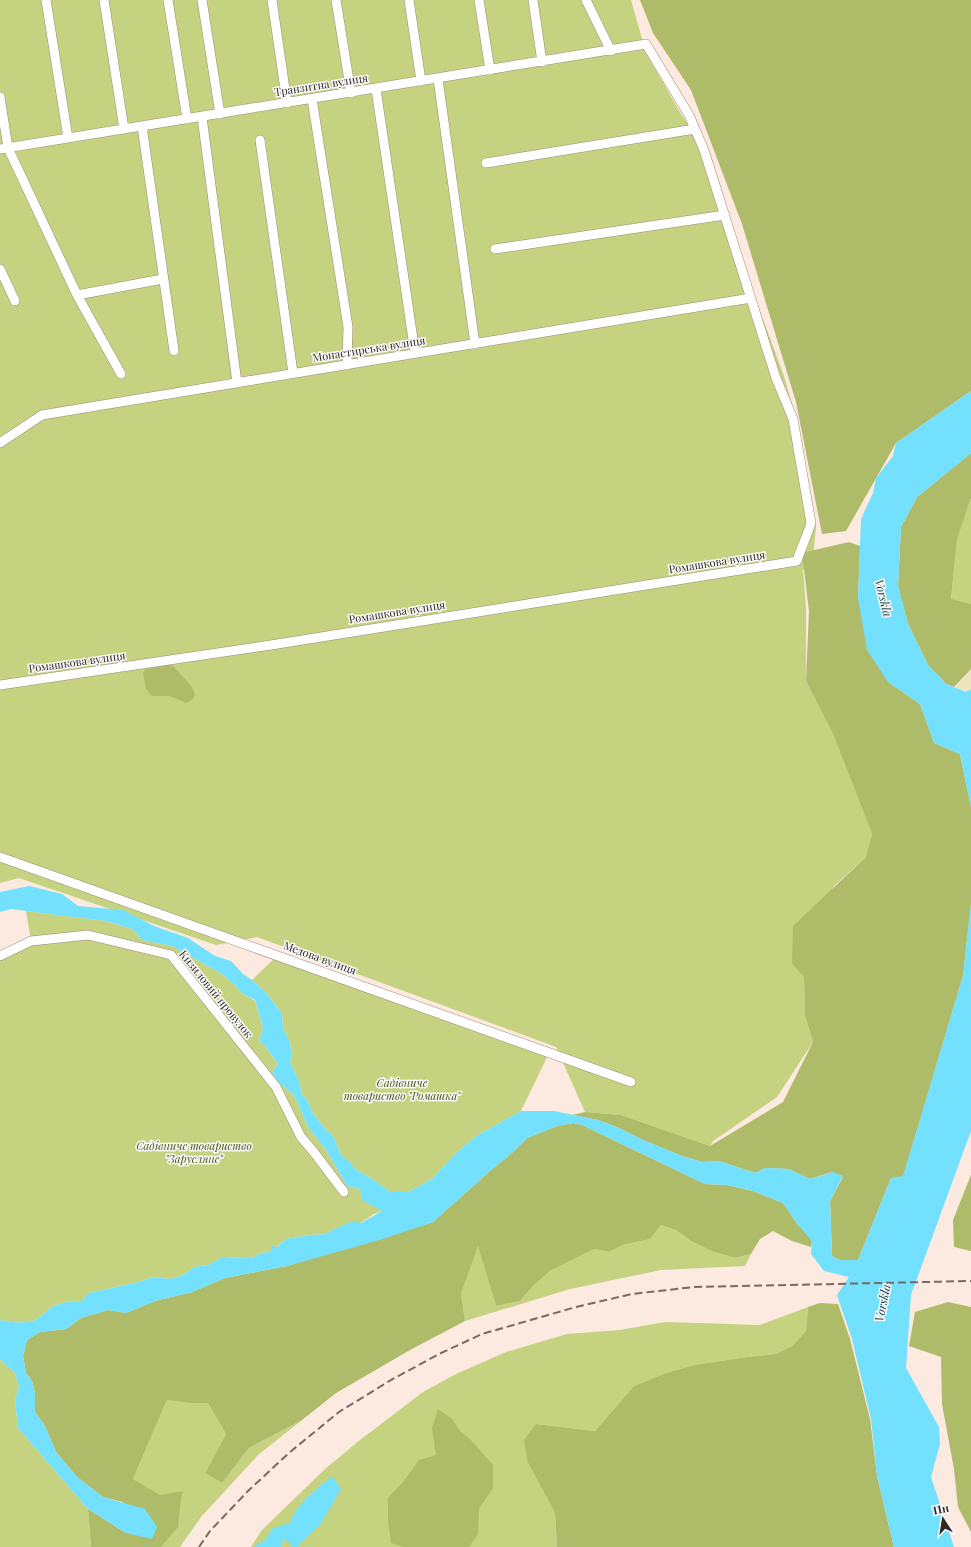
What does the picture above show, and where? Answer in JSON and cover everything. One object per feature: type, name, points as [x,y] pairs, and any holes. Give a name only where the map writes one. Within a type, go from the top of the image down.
[{"type":"street","points":[[46,0],[68,138]]},
{"type":"street","points":[[104,0],[124,129]]},
{"type":"street","points":[[168,0],[187,119]]},
{"type":"street","points":[[202,0],[220,114]]},
{"type":"street","points":[[272,0],[287,103]]},
{"type":"street","points":[[336,0],[351,93]]},
{"type":"street","points":[[409,0],[421,81]]},
{"type":"street","points":[[479,0],[490,70]]},
{"type":"street","points":[[533,0],[542,62]]},
{"type":"street","points":[[586,0],[611,51]]},
{"type":"street","name":"Транзитна вулиця","points":[[4,149],[611,51],[646,44],[689,115],[695,129]]},
{"type":"street","points":[[438,78],[475,344]]},
{"type":"street","points":[[376,89],[414,353]]},
{"type":"street","points":[[0,97],[4,149],[77,295],[121,374]]},
{"type":"street","points":[[312,99],[348,327],[347,364]]},
{"type":"street","points":[[202,117],[237,383]]},
{"type":"street","points":[[142,126],[174,351]]},
{"type":"street","points":[[486,163],[695,129],[704,150],[751,298]]},
{"type":"street","points":[[260,140],[293,373]]},
{"type":"street","points":[[495,249],[725,215]]},
{"type":"street","points":[[0,269],[15,301]]},
{"type":"street","points":[[77,295],[164,279]]},
{"type":"street","name":"Монастирська вулиця","points":[[0,443],[42,415],[751,298]]},
{"type":"street","name":"Ромашкова вулиця","points":[[0,685],[271,645],[797,561],[811,523],[793,419],[776,378],[751,298]]},
{"type":"street","name":"Медова вулиця","points":[[0,857],[631,1082]]},
{"type":"street","name":"Кизиловий провулок","points":[[0,956],[31,941],[88,935],[171,955],[276,1086],[301,1137],[344,1192]]},
{"type":"green space","points":[[0,0],[631,0],[646,53],[681,114],[694,133],[784,376],[798,426],[816,527],[813,558],[803,570],[806,607],[806,681],[833,734],[872,834],[866,857],[834,886],[792,964],[804,977],[805,1016],[813,1042],[777,1097],[713,1141],[710,1146],[621,1115],[585,1112],[556,1047],[257,937],[216,945],[19,878],[0,883]]},
{"type":"green space","points":[[640,0],[971,0],[971,391],[896,443],[846,531],[822,534],[796,402],[742,224],[691,90],[653,33]]},
{"type":"green space","points":[[971,453],[971,498],[957,540],[951,599],[971,604],[971,669],[954,687],[946,684],[928,665],[908,624],[898,586],[901,527],[917,497]]},
{"type":"green space","points":[[971,498],[971,604],[951,600],[957,540]]},
{"type":"green space","points":[[849,542],[860,546],[858,598],[888,682],[920,704],[934,743],[960,754],[971,807],[971,904],[963,976],[903,1177],[891,1178],[858,1260],[840,1260],[832,1256],[830,1201],[843,1177],[832,1172],[810,1179],[789,1169],[765,1168],[755,1173],[719,1161],[702,1162],[682,1156],[598,1120],[572,1115],[585,1112],[621,1115],[710,1146],[783,1102],[813,1042],[805,1016],[804,977],[792,964],[793,926],[866,857],[872,834],[833,734],[806,681],[809,611],[802,553]]},
{"type":"green space","points":[[169,665],[173,666],[192,687],[195,695],[193,699],[186,703],[170,696],[152,696],[146,689],[143,673],[146,669]]},
{"type":"green space","name":"Садівниче товариство \"Зарусляне\"","points":[[26,911],[106,921],[132,929],[142,940],[172,946],[222,974],[243,994],[255,1001],[263,1028],[259,1041],[265,1046],[278,1064],[272,1072],[280,1084],[294,1095],[308,1127],[326,1150],[347,1186],[360,1189],[382,1211],[360,1223],[334,1229],[326,1234],[286,1239],[270,1252],[261,1253],[251,1258],[223,1257],[208,1265],[194,1267],[183,1275],[170,1279],[153,1277],[139,1282],[89,1293],[82,1301],[67,1302],[55,1305],[32,1321],[10,1322],[0,1320],[0,956],[31,941]]},
{"type":"green space","name":"Садівниче товариство \"Ромашка\"","points":[[277,956],[549,1053],[521,1111],[476,1136],[455,1154],[432,1179],[408,1192],[390,1192],[374,1180],[355,1169],[350,1162],[341,1155],[333,1136],[326,1130],[312,1112],[307,1099],[302,1095],[299,1081],[290,1062],[292,1053],[289,1040],[283,1029],[282,1013],[266,993],[252,980]]},
{"type":"green space","points":[[573,1123],[582,1125],[705,1184],[727,1185],[753,1191],[783,1203],[798,1225],[808,1234],[812,1241],[811,1247],[792,1241],[773,1231],[760,1239],[751,1254],[735,1258],[714,1252],[691,1241],[676,1230],[661,1225],[650,1239],[623,1245],[609,1252],[594,1249],[550,1271],[533,1286],[520,1301],[496,1306],[478,1246],[461,1294],[465,1321],[410,1350],[336,1393],[302,1420],[249,1448],[222,1483],[205,1473],[226,1434],[208,1403],[189,1403],[167,1400],[133,1479],[160,1495],[183,1491],[178,1527],[161,1547],[91,1547],[88,1509],[126,1533],[123,1502],[103,1497],[77,1477],[56,1452],[45,1426],[35,1412],[35,1393],[32,1381],[26,1373],[23,1356],[27,1340],[40,1332],[66,1329],[81,1318],[108,1310],[126,1313],[155,1301],[192,1292],[225,1278],[287,1266],[433,1222],[527,1138],[557,1126]]},
{"type":"green space","points":[[971,1175],[971,1251],[954,1247],[953,1220]]},
{"type":"green space","points":[[661,1225],[676,1230],[691,1241],[714,1252],[735,1258],[751,1254],[745,1266],[661,1270],[570,1289],[465,1321],[461,1294],[478,1245],[496,1306],[520,1301],[533,1286],[550,1271],[594,1249],[609,1252],[623,1245],[650,1239]]},
{"type":"green space","points":[[948,1302],[971,1307],[971,1532],[958,1507],[954,1469],[942,1404],[941,1357],[909,1346],[915,1312]]},
{"type":"green space","points":[[820,1303],[838,1304],[850,1339],[870,1419],[877,1476],[894,1547],[557,1547],[555,1513],[528,1463],[524,1440],[536,1424],[595,1431],[634,1386],[663,1374],[694,1365],[776,1354],[792,1346],[806,1331],[808,1307]]},
{"type":"green space","points":[[808,1307],[806,1331],[792,1346],[776,1354],[694,1365],[663,1374],[634,1386],[595,1431],[536,1424],[528,1463],[555,1513],[557,1547],[251,1547],[262,1530],[325,1469],[360,1440],[423,1392],[456,1374],[506,1352],[567,1334],[620,1330],[665,1322],[760,1325]]},
{"type":"green space","points":[[0,1359],[15,1373],[19,1387],[15,1400],[18,1428],[88,1509],[91,1547],[0,1547]]},
{"type":"green space","points":[[167,1400],[189,1403],[208,1403],[226,1434],[205,1473],[222,1483],[249,1448],[302,1420],[258,1455],[201,1517],[180,1547],[161,1547],[180,1508],[183,1491],[160,1496],[133,1479]]},
{"type":"green space","points":[[438,1409],[451,1418],[461,1432],[470,1439],[493,1465],[493,1488],[479,1509],[478,1534],[469,1547],[403,1547],[391,1543],[388,1521],[388,1498],[404,1481],[419,1460],[436,1455],[432,1428]]},
{"type":"sand","points":[[971,670],[971,689],[966,692],[954,687]]},
{"type":"water","name":"Vorskla","points":[[971,391],[971,453],[917,497],[901,527],[898,585],[908,624],[928,665],[946,684],[966,692],[971,689],[971,807],[960,754],[934,743],[920,704],[888,682],[867,650],[858,598],[861,519],[873,493],[876,478],[893,456],[896,443]]},
{"type":"water","name":"Vorskla","points":[[29,886],[62,894],[78,906],[123,910],[154,926],[188,938],[215,956],[231,961],[243,974],[266,993],[282,1013],[283,1029],[289,1040],[292,1053],[290,1062],[299,1081],[302,1095],[307,1099],[312,1112],[326,1130],[333,1136],[341,1155],[350,1162],[355,1169],[374,1180],[390,1192],[408,1192],[432,1179],[455,1154],[476,1136],[521,1111],[554,1111],[598,1120],[682,1156],[702,1162],[719,1161],[755,1173],[765,1168],[789,1169],[810,1179],[833,1172],[843,1176],[830,1201],[832,1256],[840,1260],[858,1260],[891,1178],[903,1176],[963,976],[971,904],[971,1131],[911,1295],[906,1368],[939,1427],[940,1444],[931,1477],[954,1547],[894,1547],[877,1476],[871,1419],[852,1339],[837,1295],[849,1277],[824,1271],[811,1254],[812,1241],[798,1225],[783,1203],[753,1191],[727,1185],[705,1184],[582,1125],[573,1123],[557,1126],[527,1138],[433,1222],[383,1239],[287,1266],[225,1278],[192,1292],[155,1301],[126,1313],[108,1310],[81,1318],[66,1329],[40,1332],[27,1340],[23,1356],[26,1373],[32,1381],[35,1393],[35,1412],[45,1426],[56,1452],[77,1477],[103,1497],[145,1509],[157,1527],[152,1539],[126,1533],[88,1509],[18,1428],[15,1400],[19,1387],[15,1373],[0,1359],[0,1320],[10,1322],[32,1321],[55,1305],[67,1302],[82,1301],[89,1293],[139,1282],[153,1277],[170,1279],[183,1275],[194,1267],[208,1265],[223,1257],[251,1258],[261,1253],[270,1252],[272,1246],[277,1247],[286,1239],[326,1234],[353,1221],[361,1223],[382,1211],[362,1200],[360,1189],[347,1186],[326,1150],[308,1127],[294,1095],[280,1084],[272,1072],[278,1064],[265,1046],[259,1041],[263,1028],[255,1000],[243,994],[222,974],[172,946],[142,940],[132,929],[106,921],[11,909],[0,912],[0,892]]},
{"type":"water","points":[[332,1476],[341,1489],[320,1525],[300,1543],[298,1547],[292,1547],[292,1544],[283,1539],[281,1547],[255,1547],[255,1545],[264,1541],[273,1528],[290,1523],[297,1509],[302,1503]]},
{"type":"railway","points":[[199,1547],[210,1531],[248,1491],[290,1452],[339,1412],[391,1380],[439,1354],[482,1334],[576,1307],[632,1294],[694,1287],[971,1281]]}]
